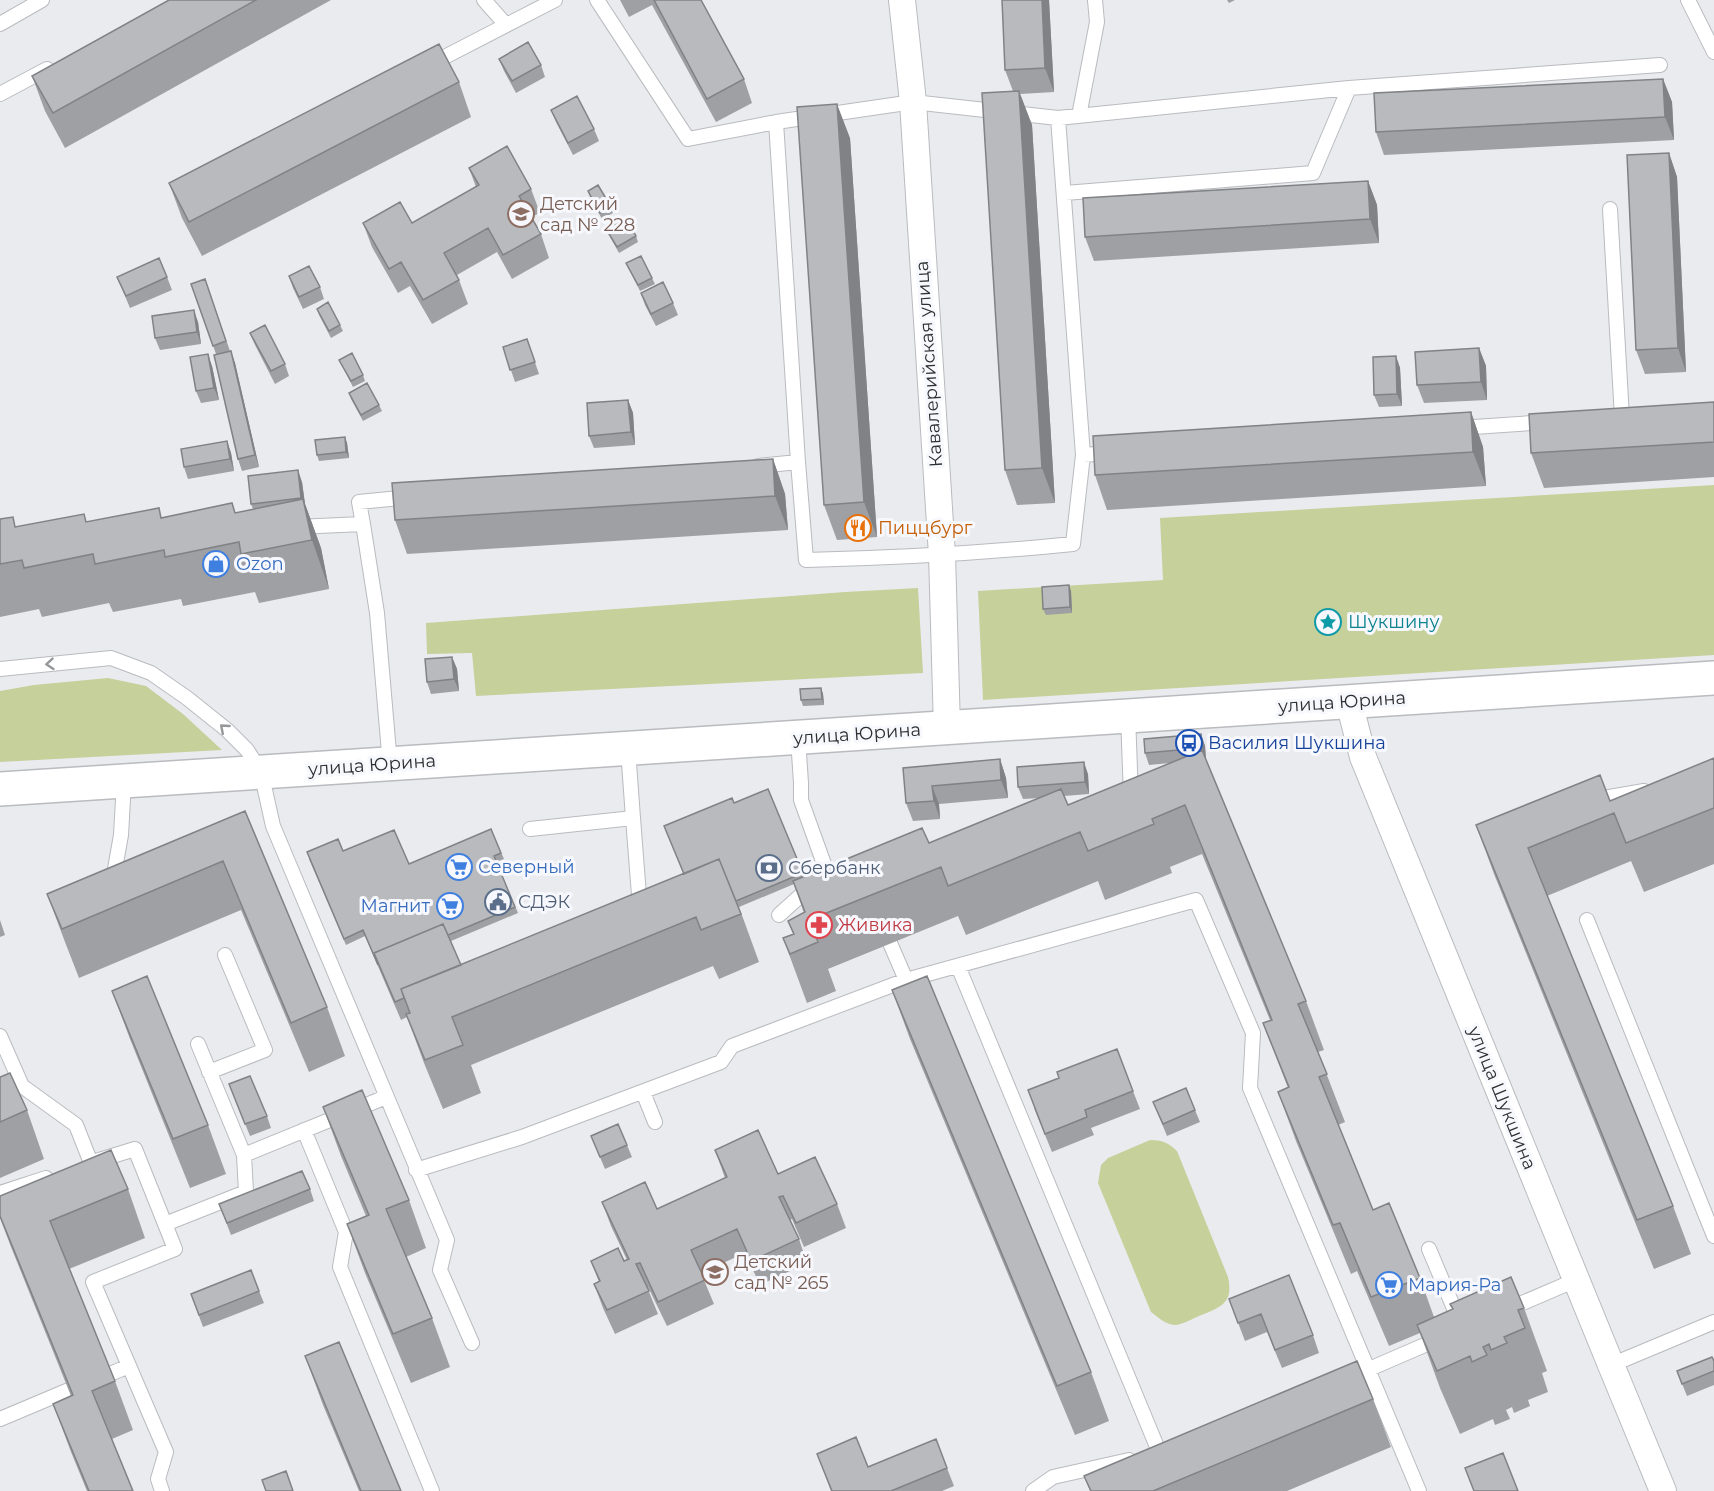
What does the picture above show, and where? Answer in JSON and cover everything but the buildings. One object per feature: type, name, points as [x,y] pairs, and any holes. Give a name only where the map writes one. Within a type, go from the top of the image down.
[{"type":"street","name":"Кавалерийская улица","points":[[902,0],[913,102],[942,555],[947,728]]},
{"type":"street","name":"улица Юрина","points":[[0,789],[1714,678]]},
{"type":"street","name":"улица Шукшина","points":[[1349,702],[1363,757],[1663,1491]]},
{"type":"lane","points":[[0,24],[42,0]]},
{"type":"lane","points":[[484,0],[506,25]]},
{"type":"lane","points":[[413,74],[555,0]]},
{"type":"lane","points":[[597,0],[688,139],[776,122],[913,102],[1058,118],[1350,88],[1659,65]]},
{"type":"lane","points":[[1079,116],[1097,22],[1095,0]]},
{"type":"lane","points":[[1688,0],[1714,52]]},
{"type":"lane","points":[[0,94],[61,61]]},
{"type":"lane","points":[[1065,193],[1313,173],[1350,88]]},
{"type":"lane","points":[[776,122],[806,560],[995,552],[1073,544],[1083,455],[1058,118]]},
{"type":"lane","points":[[1610,209],[1622,417]]},
{"type":"lane","points":[[1446,429],[1564,421]]},
{"type":"lane","points":[[1083,455],[1118,452]]},
{"type":"lane","points":[[739,468],[798,462]]},
{"type":"lane","points":[[390,764],[377,613],[358,502],[418,497]]},
{"type":"lane","points":[[281,528],[363,524]]},
{"type":"lane","points":[[0,669],[111,658],[151,673],[227,730],[247,750],[261,772],[273,826],[447,1240],[440,1270],[472,1343]]},
{"type":"lane","points":[[1121,801],[1131,797],[1128,716]]},
{"type":"lane","points":[[780,915],[820,878],[824,864],[801,800],[798,738]]},
{"type":"lane","points":[[627,749],[641,916],[630,920]]},
{"type":"lane","points":[[111,896],[121,835],[124,781]]},
{"type":"lane","points":[[1575,802],[1656,789]]},
{"type":"lane","points":[[530,829],[633,818]]},
{"type":"lane","points":[[416,1170],[522,1137],[721,1062],[732,1046],[906,980],[1196,900],[1253,1033],[1250,1088],[1419,1491]]},
{"type":"lane","points":[[1587,920],[1714,1236]]},
{"type":"lane","points":[[890,943],[906,980]]},
{"type":"lane","points":[[209,1072],[265,1050],[225,956]]},
{"type":"lane","points":[[958,966],[1155,1454],[1053,1477],[1033,1491]]},
{"type":"lane","points":[[0,1036],[21,1086],[75,1125],[85,1165],[135,1149],[175,1249],[93,1282],[166,1452],[158,1479],[162,1491]]},
{"type":"lane","points":[[165,1224],[246,1192],[244,1155],[198,1044]]},
{"type":"lane","points":[[643,1092],[655,1122]]},
{"type":"lane","points":[[244,1155],[386,1097]]},
{"type":"lane","points":[[304,1130],[346,1232],[340,1267],[432,1491]]},
{"type":"lane","points":[[0,1193],[57,1174]]},
{"type":"lane","points":[[1345,1379],[1467,1327],[1429,1249]]},
{"type":"lane","points":[[1498,1314],[1576,1280]]},
{"type":"lane","points":[[1611,1365],[1714,1322]]},
{"type":"lane","points":[[110,1374],[129,1366]]},
{"type":"lane","points":[[0,1419],[69,1390]]},
{"type":"green space","points":[[1714,485],[1714,655],[983,700],[978,591],[1163,580],[1160,518]]},
{"type":"green space","points":[[918,588],[923,673],[476,696],[472,653],[427,654],[426,623]]},
{"type":"green space","points":[[108,678],[146,686],[183,714],[222,750],[0,762],[0,691],[34,685]]},
{"type":"green space","points":[[1150,1140],[1165,1142],[1177,1151],[1228,1277],[1229,1293],[1224,1303],[1176,1325],[1166,1322],[1151,1312],[1098,1183],[1101,1165],[1108,1158]]},
{"type":"place","name":"Детский сад № 228","points":[[521,214]]},
{"type":"place","name":"Пиццбург","points":[[858,528]]},
{"type":"place","name":"Ozon","points":[[216,564]]},
{"type":"place","name":"Шукшину","points":[[1328,622]]},
{"type":"place","name":"Василия Шукшина","points":[[1189,743]]},
{"type":"place","name":"Северный","points":[[459,867]]},
{"type":"place","name":"Сбербанк","points":[[769,868]]},
{"type":"place","name":"СДЭК","points":[[498,902]]},
{"type":"place","name":"Магнит","points":[[450,906]]},
{"type":"place","name":"Живика","points":[[819,925]]},
{"type":"place","name":"Детский сад № 265","points":[[715,1272]]},
{"type":"place","name":"Мария-Ра","points":[[1389,1285]]}]
